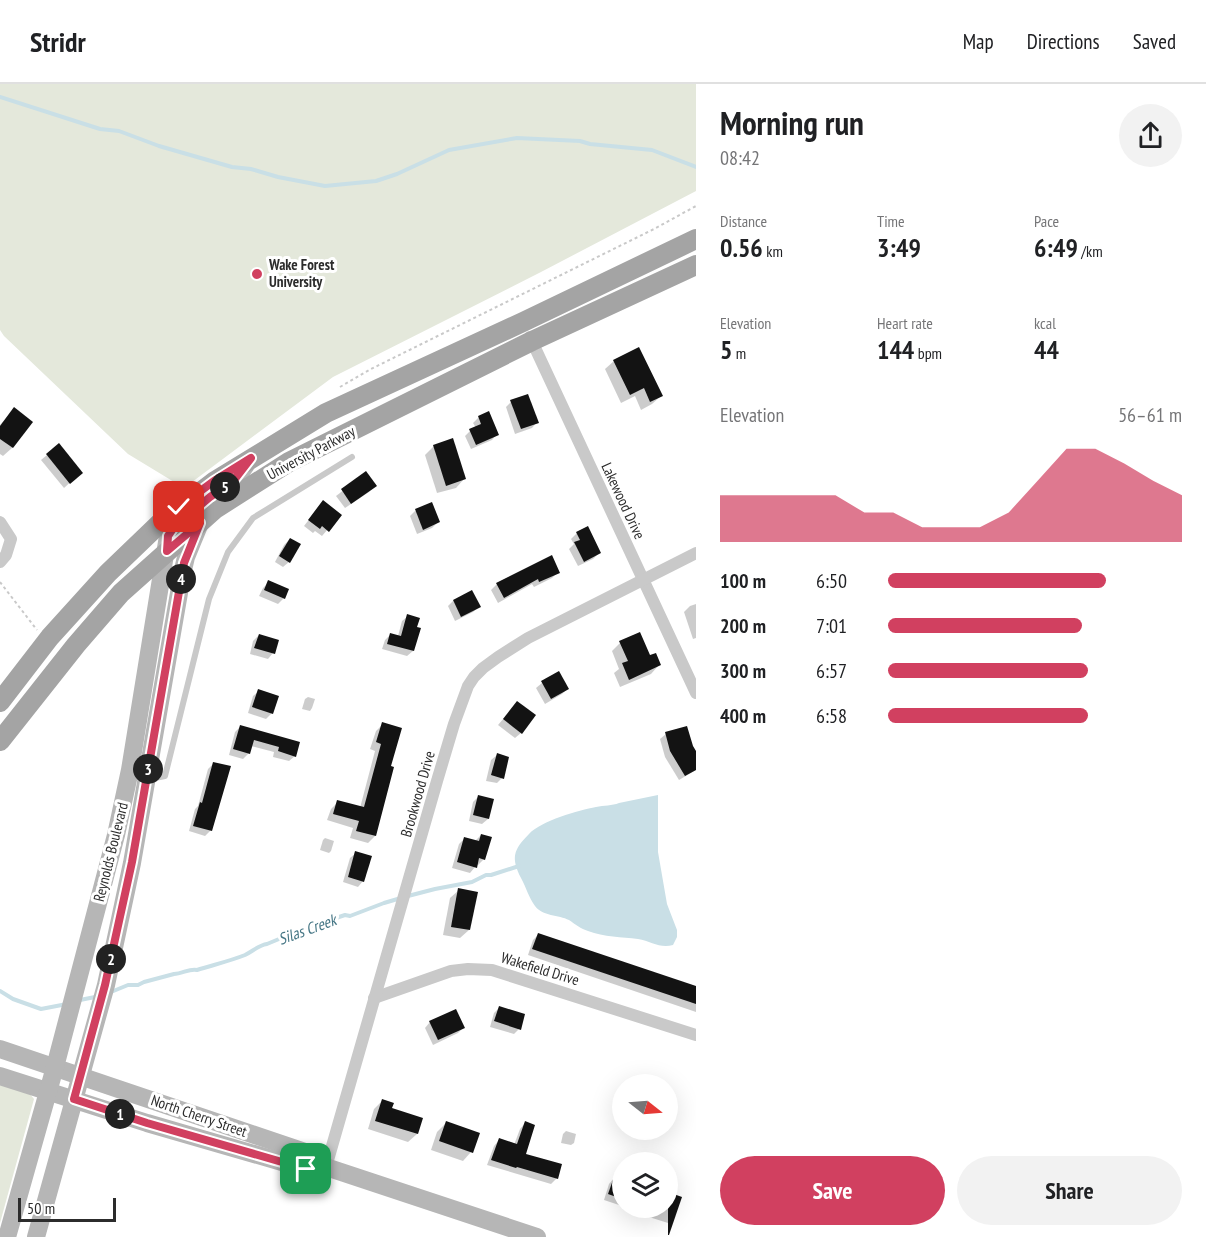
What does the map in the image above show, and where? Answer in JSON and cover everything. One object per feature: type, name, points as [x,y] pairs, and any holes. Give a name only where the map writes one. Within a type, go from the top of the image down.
[{"type":"main road","name":"University Parkway","points":[[0,702],[75,608],[159,524],[214,481],[326,413],[696,239]]},
{"type":"main road","name":"University Parkway","points":[[0,741],[76,645],[121,593],[215,509],[289,462],[531,341],[696,265]]},
{"type":"main road","name":"Reynolds Boulevard","points":[[7,1237],[55,1067],[116,835],[130,770],[168,536],[174,527],[234,480],[251,458]]},
{"type":"main road","name":"Reynolds Boulevard","points":[[36,1237],[105,985],[132,862],[183,570],[200,523]]},
{"type":"main road","name":"North Cherry Street","points":[[0,1049],[311,1154],[326,1167],[537,1237]]},
{"type":"main road","name":"North Cherry Street","points":[[0,1076],[147,1123],[306,1169],[326,1167]]},
{"type":"street","name":"Lakewood Drive","points":[[523,322],[696,693]]},
{"type":"street","points":[[0,522],[11,539],[6,555],[0,562]]},
{"type":"street","name":"Brookwood Drive","points":[[326,1167],[437,781],[468,686],[483,668],[528,638],[696,553]]},
{"type":"street","name":"Wakefield Drive","points":[[374,998],[434,976],[468,969],[492,970],[696,1035]]},
{"type":"lane","points":[[146,780],[165,776],[209,599],[228,552],[253,518],[352,457]]},
{"type":"path","points":[[0,582],[42,636]]},
{"type":"shaded area","name":"Wake Forest University","points":[[0,84],[696,84],[696,191],[333,377],[184,488],[128,454],[0,330]]},
{"type":"shaded area","points":[[0,1083],[30,1094],[34,1099],[0,1223]]},
{"type":"water","points":[[658,795],[658,852],[667,904],[677,930],[677,937],[673,945],[660,945],[638,939],[594,933],[565,918],[546,914],[535,906],[515,860],[517,850],[529,834],[542,825],[570,813]]},
{"type":"building","points":[[639,347],[663,396],[650,402],[644,388],[630,395],[613,360]]},
{"type":"building","points":[[528,394],[539,423],[521,429],[510,400]]},
{"type":"building","points":[[14,407],[33,422],[13,448],[0,439],[0,426]]},
{"type":"building","points":[[489,411],[499,435],[476,445],[469,429],[481,424],[478,416]]},
{"type":"building","points":[[453,438],[466,479],[446,486],[433,445]]},
{"type":"building","points":[[59,443],[83,473],[70,484],[46,454]]},
{"type":"building","points":[[366,471],[377,486],[351,504],[341,489]]},
{"type":"building","points":[[323,500],[342,515],[329,532],[322,526],[320,529],[308,520]]},
{"type":"building","points":[[432,502],[440,522],[423,530],[415,509]]},
{"type":"building","points":[[588,526],[601,553],[584,562],[574,542],[580,540],[576,532]]},
{"type":"building","points":[[290,538],[301,544],[290,563],[279,556]]},
{"type":"building","points":[[552,555],[560,573],[539,582],[538,579],[504,598],[496,583]]},
{"type":"building","points":[[268,580],[289,589],[285,599],[264,590]]},
{"type":"building","points":[[472,590],[481,607],[461,617],[453,600]]},
{"type":"building","points":[[407,614],[420,618],[417,627],[421,628],[414,651],[387,644],[390,633],[401,636]]},
{"type":"building","points":[[640,632],[650,655],[656,653],[661,665],[629,680],[622,663],[628,661],[619,641]]},
{"type":"building","points":[[259,634],[279,640],[275,654],[254,648]]},
{"type":"building","points":[[559,671],[569,689],[551,699],[541,681]]},
{"type":"building","points":[[258,689],[279,696],[273,714],[252,707]]},
{"type":"building","points":[[517,701],[536,715],[522,734],[503,719]]},
{"type":"building","points":[[382,722],[402,728],[391,766],[394,767],[376,836],[356,831],[359,821],[333,814],[337,800],[364,807],[381,744],[376,742]]},
{"type":"building","points":[[240,725],[300,742],[296,757],[278,751],[279,747],[254,740],[250,754],[233,749]]},
{"type":"building","points":[[687,726],[696,751],[696,770],[685,776],[670,751],[665,732]]},
{"type":"building","points":[[497,753],[509,757],[504,779],[491,775]]},
{"type":"building","points":[[213,762],[231,766],[212,831],[193,826]]},
{"type":"building","points":[[478,795],[494,799],[489,819],[473,815]]},
{"type":"building","points":[[481,834],[492,837],[485,860],[479,858],[477,868],[457,862],[464,837],[479,841]]},
{"type":"building","points":[[355,851],[372,856],[364,882],[348,877]]},
{"type":"building","points":[[458,888],[478,892],[470,930],[451,927]]},
{"type":"building","points":[[538,933],[696,986],[696,1004],[532,949]]},
{"type":"building","points":[[499,1006],[525,1014],[521,1030],[494,1021]]},
{"type":"building","points":[[456,1009],[465,1028],[438,1040],[429,1021]]},
{"type":"building","points":[[382,1099],[394,1103],[392,1108],[423,1118],[418,1134],[375,1121]]},
{"type":"building","points":[[446,1121],[480,1133],[473,1153],[439,1141]]},
{"type":"building","points":[[525,1121],[535,1125],[526,1154],[562,1164],[558,1179],[491,1160],[499,1138],[517,1144]]},
{"type":"building","points":[[612,1183],[612,1195],[608,1194]]},
{"type":"building","points":[[678,1196],[682,1197],[678,1209]]},
{"type":"building","points":[[668,1218],[675,1218],[669,1235]]},
{"type":"waterway","points":[[0,97],[100,129],[119,131],[159,146],[232,167],[251,169],[325,186],[376,181],[449,150],[517,138],[580,141],[652,150],[696,167]]},
{"type":"waterway","name":"Silas Creek","points":[[408,896],[472,882],[486,875],[519,866]]},
{"type":"waterway","name":"Silas Creek","points":[[111,992],[128,985],[138,985],[233,959],[303,929],[401,898]]},
{"type":"waterway","name":"Silas Creek","points":[[0,991],[13,999],[41,1009],[67,1004]]},
{"type":"waterway","name":"Silas Creek","points":[[80,1000],[95,997]]},
{"type":"place","name":"Wake Forest University","points":[[257,274]]},
{"type":"route","points":[[179,507],[214,481],[251,458],[234,480],[179,523],[168,536],[167,551],[200,523],[184,563],[132,862],[105,985],[74,1099],[147,1123],[306,1169]]}]
